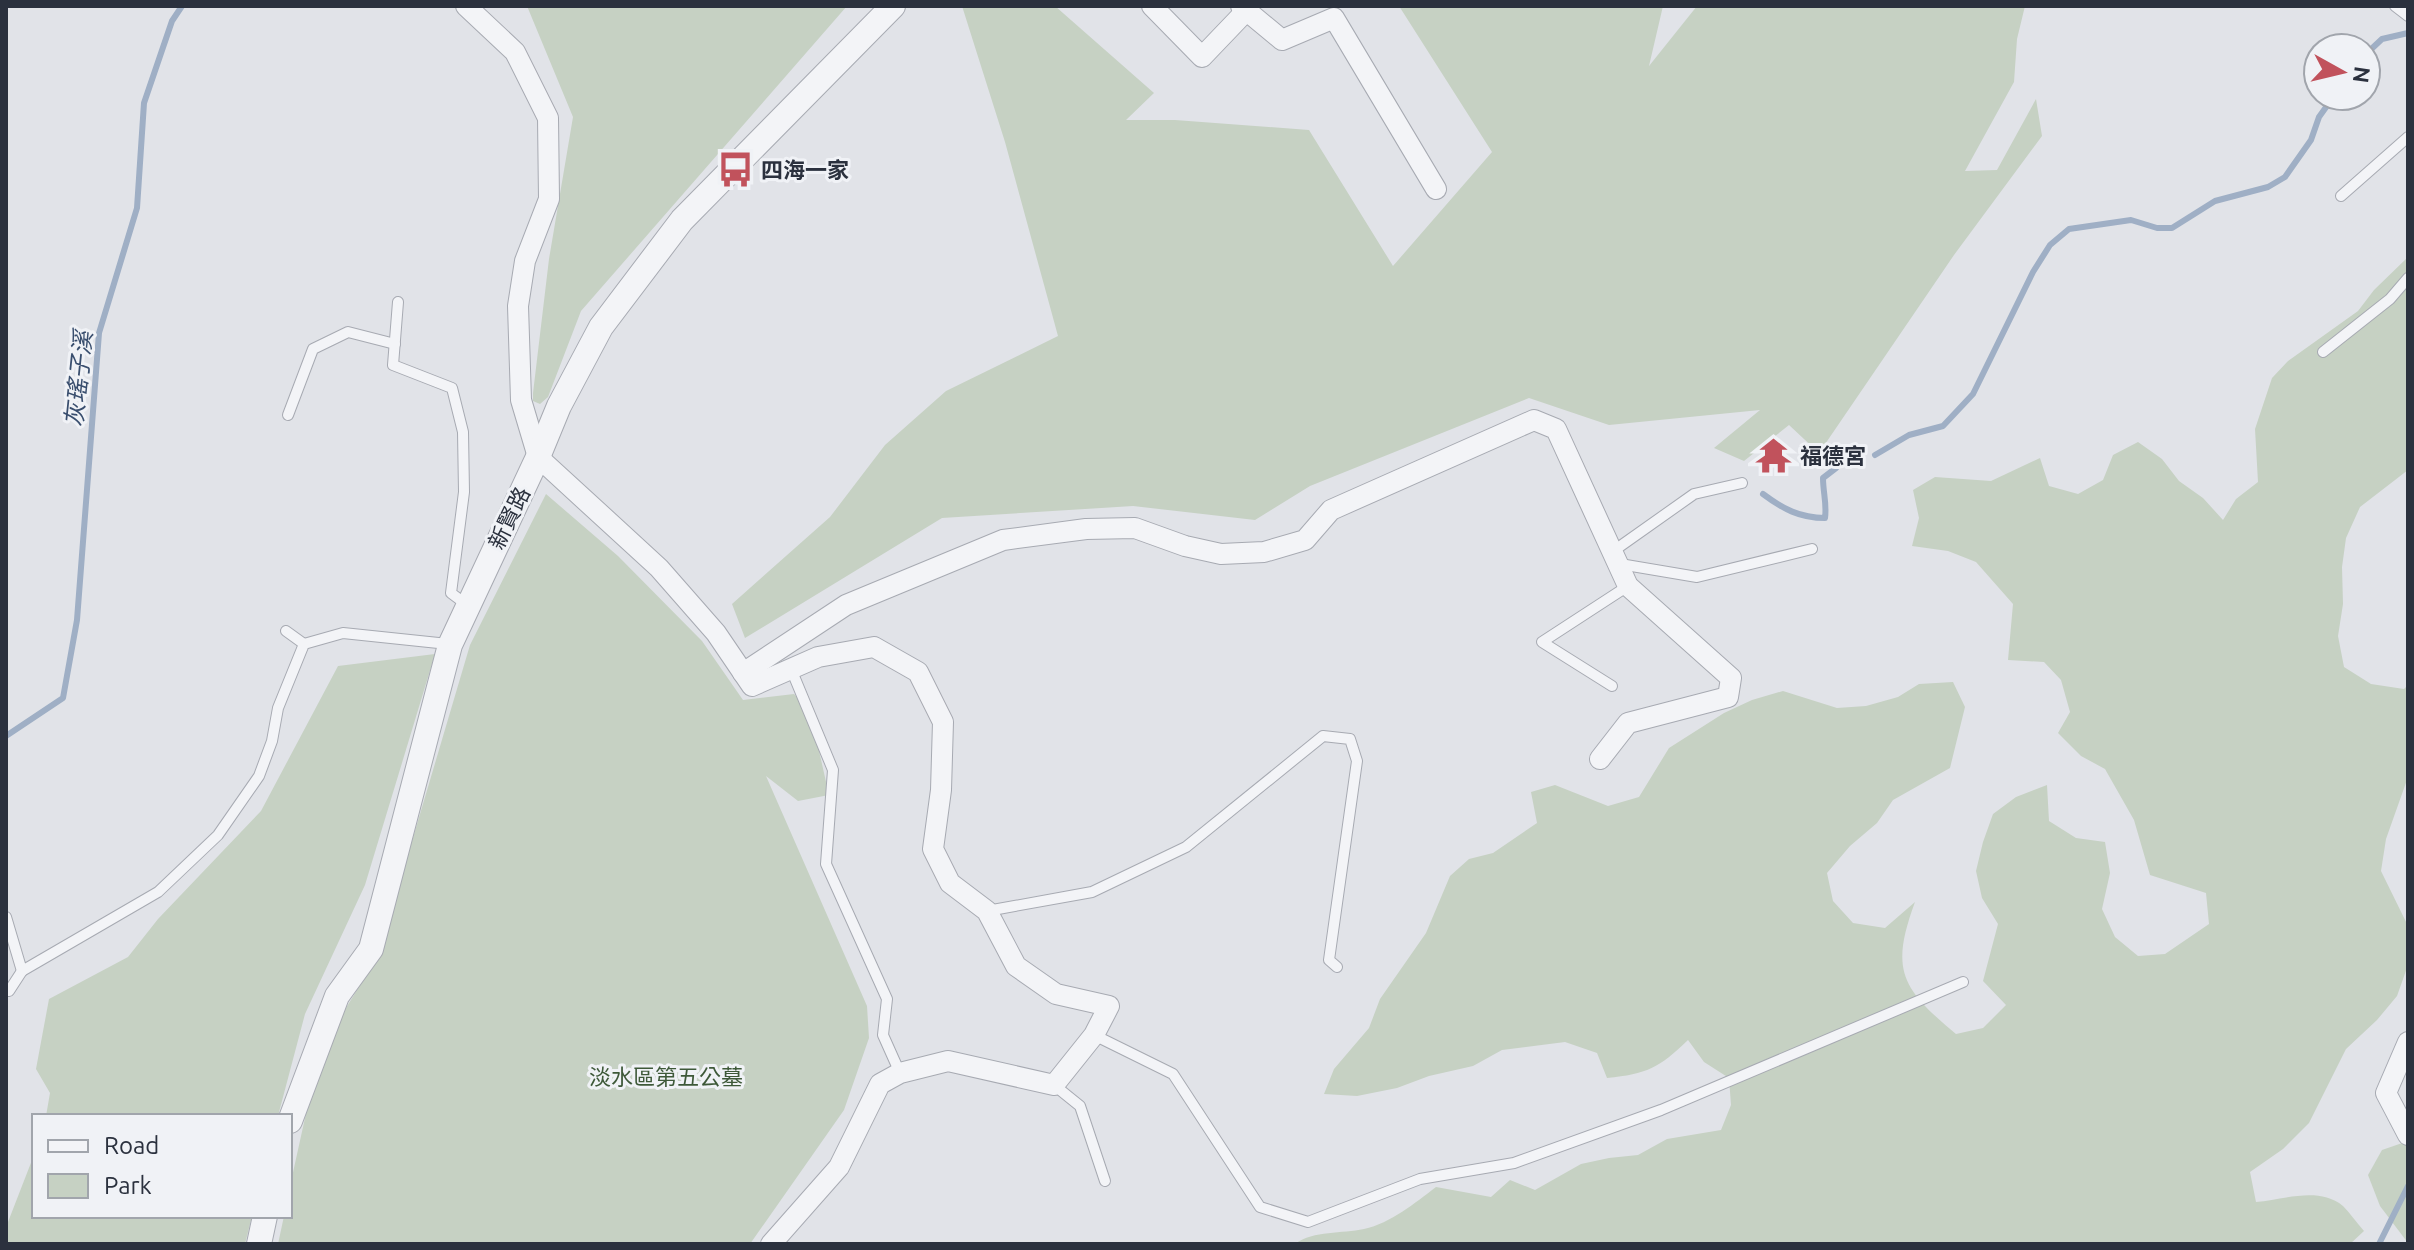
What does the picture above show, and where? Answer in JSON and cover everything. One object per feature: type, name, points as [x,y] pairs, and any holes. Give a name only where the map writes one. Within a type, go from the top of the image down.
[{"type":"street","points":[[466,6],[515,52],[548,118],[549,199],[525,261],[518,306],[521,400],[538,457],[659,568],[716,633],[752,686],[818,657],[874,647],[918,672],[943,722],[941,790],[933,849],[950,883],[987,911],[1016,966],[1056,994],[1109,1006],[1094,1035],[1054,1085],[948,1061],[900,1073],[880,1084],[839,1167],[771,1244]]},
{"type":"street","name":"新賢路","points":[[292,1116],[337,996],[371,949],[450,645],[559,406],[601,327],[682,220],[893,6]]},
{"type":"street","points":[[1152,6],[1202,57],[1244,8],[1282,40],[1334,18],[1436,189]]},
{"type":"street","points":[[743,673],[846,605],[1003,540],[1086,529],[1135,528],[1185,546],[1221,554],[1264,552],[1305,540],[1331,510],[1534,420],[1556,429],[1628,586],[1731,678],[1728,697],[1628,723],[1600,759]]},
{"type":"street","points":[[2408,1042],[2386,1093],[2408,1135]]},
{"type":"street","points":[[259,1244],[265,1218]]},
{"type":"lane","points":[[2395,6],[2408,16]]},
{"type":"lane","points":[[2341,196],[2408,137]]},
{"type":"lane","points":[[2323,352],[2390,299],[2408,278]]},
{"type":"lane","points":[[398,302],[393,365],[452,388],[463,432],[464,492],[451,593],[467,605]]},
{"type":"lane","points":[[288,415],[313,349],[348,332],[395,344]]},
{"type":"lane","points":[[1616,558],[1694,494],[1742,483]]},
{"type":"lane","points":[[1616,558],[1697,577],[1812,549]]},
{"type":"lane","points":[[1612,686],[1542,642],[1628,586]]},
{"type":"lane","points":[[286,631],[304,644]]},
{"type":"lane","points":[[304,644],[343,633],[450,645]]},
{"type":"lane","points":[[6,990],[9,991],[22,971],[158,892],[218,835],[259,776],[272,741],[278,708],[304,644]]},
{"type":"lane","points":[[791,669],[833,770],[826,864],[887,999],[883,1035],[900,1073]]},
{"type":"lane","points":[[987,911],[1092,892],[1186,847],[1323,736],[1350,739],[1357,761],[1329,960],[1337,967]]},
{"type":"lane","points":[[6,917],[22,971]]},
{"type":"lane","points":[[1094,1035],[1173,1074],[1260,1207],[1308,1222],[1420,1179],[1514,1163],[1661,1110],[1963,982]]},
{"type":"lane","points":[[1054,1085],[1080,1106],[1105,1181]]},
{"type":"green space","points":[[527,6],[847,6],[581,311],[548,397],[540,404],[533,401],[533,393],[549,259],[573,117]]},
{"type":"green space","points":[[962,6],[1055,6],[1154,93],[1126,120],[1175,120],[1309,130],[1393,266],[1492,152],[1399,6],[1663,6],[1649,66],[1697,6],[2025,6],[2017,39],[2014,82],[1965,171],[1997,170],[2036,99],[2042,136],[1954,255],[1819,453],[1789,425],[1744,461],[1714,448],[1760,410],[1609,425],[1529,398],[1310,486],[1255,520],[1133,506],[942,518],[745,638],[732,604],[830,517],[885,445],[946,391],[1058,336],[1005,142]]},
{"type":"green space","points":[[2408,257],[2408,470],[2360,507],[2346,538],[2338,636],[2344,667],[2371,684],[2404,689],[2408,685],[2408,777],[2386,839],[2381,871],[2408,926],[2408,965],[2397,996],[2346,1049],[2309,1123],[2283,1149],[2250,1172],[2256,1202],[2312,1195],[2343,1206],[2364,1231],[2350,1244],[1295,1244],[1319,1234],[1355,1231],[1384,1222],[1436,1187],[1491,1197],[1510,1180],[1535,1190],[1581,1164],[1638,1155],[1667,1139],[1721,1130],[1731,1105],[1729,1078],[1704,1062],[1688,1040],[1652,1068],[1621,1076],[1607,1078],[1597,1053],[1565,1042],[1502,1050],[1473,1066],[1429,1076],[1397,1088],[1357,1096],[1324,1094],[1334,1069],[1369,1028],[1380,999],[1426,933],[1450,876],[1469,859],[1493,853],[1537,823],[1531,792],[1555,785],[1608,806],[1639,797],[1669,748],[1724,713],[1752,700],[1783,691],[1837,708],[1866,706],[1898,697],[1919,684],[1953,682],[1965,707],[1950,768],[1893,800],[1877,823],[1850,846],[1827,873],[1833,901],[1853,923],[1885,928],[1915,902],[1903,945],[1902,962],[1906,976],[1923,1004],[1956,1034],[1983,1028],[2006,1005],[1983,981],[1998,924],[1982,898],[1976,871],[1993,814],[2016,797],[2047,785],[2049,821],[2076,838],[2105,842],[2110,873],[2102,909],[2115,937],[2138,956],[2165,954],[2209,924],[2206,893],[2150,875],[2134,820],[2105,769],[2081,756],[2058,733],[2070,712],[2061,680],[2044,662],[2008,660],[2013,604],[1976,562],[1948,551],[1912,546],[1919,518],[1913,490],[1935,477],[1991,481],[2040,458],[2049,486],[2078,494],[2103,480],[2113,455],[2138,442],[2162,459],[2179,481],[2203,498],[2223,520],[2236,499],[2258,482],[2255,429],[2272,378],[2288,361],[2358,311],[2374,290]]},
{"type":"green space","name":"淡水區第五公墓","points":[[546,494],[618,556],[702,641],[743,700],[794,694],[810,711],[829,795],[798,801],[766,776],[867,1006],[869,1038],[844,1110],[750,1244],[278,1244],[284,1218],[292,1218],[292,1177],[320,1050],[378,956],[470,645]]},
{"type":"green space","points":[[435,654],[365,885],[305,1014],[279,1114],[46,1114],[50,1093],[36,1069],[49,999],[128,957],[158,919],[261,811],[338,666]]},
{"type":"green space","points":[[2408,1141],[2408,1243],[2380,1206],[2368,1175],[2382,1150]]},
{"type":"green space","points":[[32,1160],[32,1218],[252,1218],[245,1244],[6,1244],[6,1217],[8,1222]]},
{"type":"waterway","name":"灰瑤子溪","points":[[6,736],[63,698],[77,620],[99,333],[137,208],[144,103],[172,21],[182,6]]},
{"type":"waterway","points":[[2382,39],[2408,33]]},
{"type":"waterway","points":[[1875,455],[1909,435],[1943,426],[1973,394],[2033,272],[2050,245],[2069,229],[2131,220],[2157,228],[2172,228],[2215,201],[2268,187],[2285,177],[2311,140],[2323,112]]},
{"type":"waterway","points":[[1763,494],[1792,512],[1825,518],[1823,478],[1836,468]]},
{"type":"waterway","points":[[2379,1244],[2408,1186]]},
{"type":"place","name":"四海一家","points":[[735,170]]},
{"type":"place","name":"福德宮","points":[[1774,456]]}]
